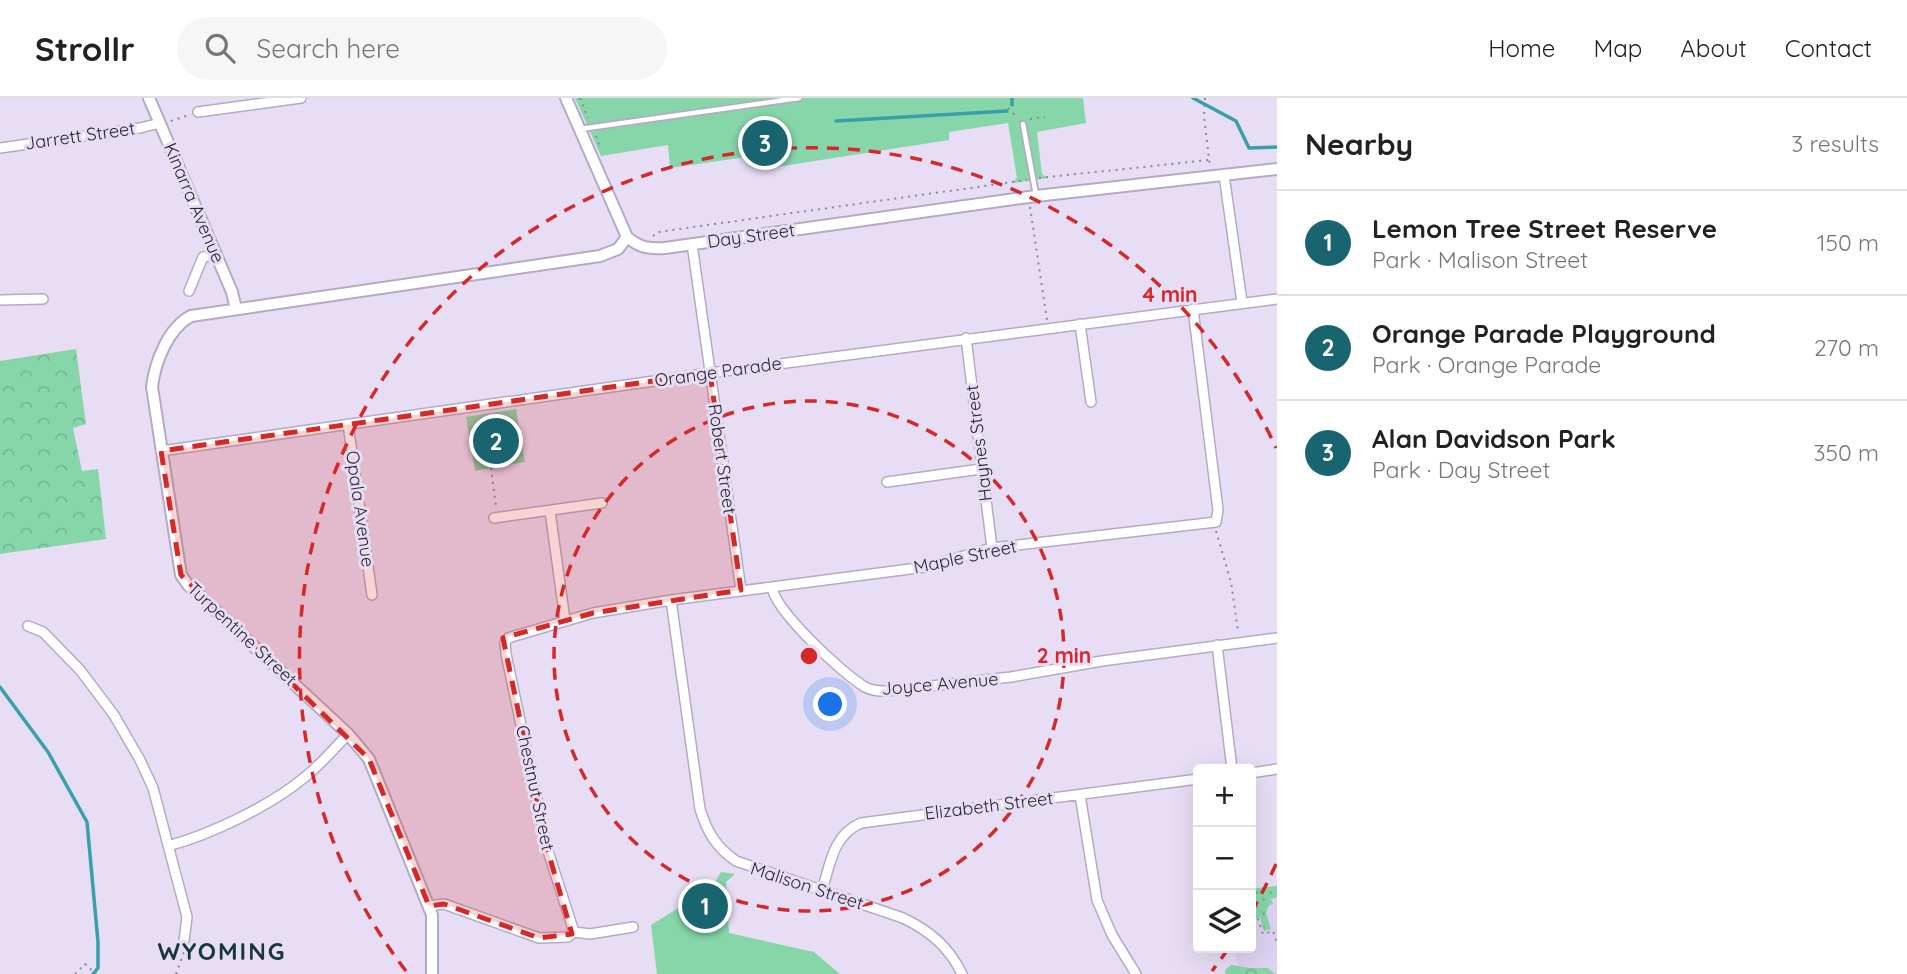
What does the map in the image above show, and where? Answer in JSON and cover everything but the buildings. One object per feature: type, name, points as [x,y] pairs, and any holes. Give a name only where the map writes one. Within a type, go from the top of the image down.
[{"type":"street","name":"Kinarra Avenue","points":[[149,98],[166,122],[232,292],[236,309]]},
{"type":"street","points":[[198,112],[300,98]]},
{"type":"street","points":[[236,309],[600,256],[618,249],[627,237],[566,98]]},
{"type":"street","name":"Jarrett Street","points":[[0,148],[166,122]]},
{"type":"street","name":"Day Street","points":[[627,237],[638,246],[650,249],[1032,197],[1277,169]]},
{"type":"street","points":[[1224,176],[1242,302]]},
{"type":"street","name":"Robert Street","points":[[692,244],[741,590]]},
{"type":"street","points":[[189,292],[203,257],[216,255]]},
{"type":"street","points":[[0,300],[43,299]]},
{"type":"street","name":"Orange Parade","points":[[161,451],[966,338],[1277,299]]},
{"type":"street","name":"Turpentine Street","points":[[236,309],[191,316],[178,323],[154,372],[152,387],[181,575],[348,734],[369,759],[429,906],[433,925],[432,974]]},
{"type":"street","points":[[1193,309],[1219,515],[1219,520],[1214,524]]},
{"type":"street","points":[[1080,324],[1091,402]]},
{"type":"street","name":"Haynes Street","points":[[966,338],[992,548]]},
{"type":"street","name":"Opala Avenue","points":[[348,424],[372,595]]},
{"type":"street","points":[[887,482],[981,469]]},
{"type":"street","points":[[495,518],[602,503]]},
{"type":"street","points":[[550,511],[565,620]]},
{"type":"street","name":"Maple Street","points":[[505,642],[513,635],[565,620],[671,600],[925,567],[992,548],[1214,524]]},
{"type":"street","name":"Joyce Avenue","points":[[772,587],[775,599],[826,655],[865,687],[874,691],[1011,677],[1102,661],[1277,638]]},
{"type":"street","name":"Malison Street","points":[[671,600],[700,809],[711,838],[721,851],[736,861],[918,925],[947,949],[962,974]]},
{"type":"street","points":[[28,626],[43,632],[71,661],[114,715],[140,760],[153,788],[187,917],[184,941]]},
{"type":"street","name":"Chestnut Street","points":[[505,642],[547,848],[574,932]]},
{"type":"street","points":[[1217,645],[1231,764]]},
{"type":"street","points":[[168,846],[195,839],[223,827],[289,789],[348,734]]},
{"type":"street","points":[[1256,772],[1277,769]]},
{"type":"street","name":"Elizabeth Street","points":[[822,891],[837,844],[850,828],[861,823],[1193,780]]},
{"type":"street","points":[[1080,795],[1097,900],[1112,935],[1136,974]]},
{"type":"street","points":[[429,906],[444,904],[539,938],[568,937],[574,932],[590,934],[633,926]]},
{"type":"lane","points":[[579,129],[799,98]]},
{"type":"lane","points":[[1023,124],[1033,179],[1032,197]]},
{"type":"path","points":[[580,98],[602,152]]},
{"type":"path","points":[[1205,98],[1204,116],[1211,177]]},
{"type":"path","points":[[1007,108],[1021,120],[1045,117]]},
{"type":"path","points":[[166,122],[198,112]]},
{"type":"path","points":[[650,237],[658,232],[1033,179],[1209,160]]},
{"type":"path","points":[[1032,197],[1048,328]]},
{"type":"path","points":[[491,468],[495,518]]},
{"type":"path","points":[[1214,524],[1231,582],[1239,642]]},
{"type":"path","points":[[1256,920],[1258,919],[1263,934],[1273,931],[1277,943]]},
{"type":"path","points":[[176,974],[183,959],[184,941]]},
{"type":"path","points":[[75,974],[85,964],[96,974]]},
{"type":"highlighted area","points":[[710,373],[741,590],[593,613],[503,638],[547,848],[572,934],[539,938],[444,904],[429,906],[369,759],[181,575],[161,451]]},
{"type":"shaded area","points":[[1277,886],[1277,974],[1239,974],[1236,953],[1256,953],[1256,888]]},
{"type":"green space","points":[[575,98],[1083,98],[1086,123],[1037,132],[1042,174],[1048,178],[1012,183],[1017,178],[1008,123],[949,132],[949,140],[770,168],[767,154],[670,168],[668,145],[601,156]]},
{"type":"green space","points":[[76,349],[86,424],[73,428],[82,471],[98,469],[106,539],[0,554],[0,361]]},
{"type":"green space","points":[[516,409],[525,462],[475,471],[466,417]]},
{"type":"green space","points":[[721,872],[735,874],[726,882],[729,933],[814,952],[840,974],[657,974],[651,925],[712,887]]},
{"type":"green space","points":[[1277,886],[1277,897],[1271,899],[1273,904],[1269,905],[1266,913],[1271,929],[1264,931],[1260,917],[1256,918],[1256,888]]},
{"type":"green space","points":[[1231,965],[1268,968],[1275,974],[1225,974],[1225,970]]},
{"type":"waterway","points":[[1012,98],[1012,105]]},
{"type":"waterway","points":[[1193,98],[1236,121],[1249,148],[1277,147]]},
{"type":"waterway","points":[[836,121],[1007,111]]},
{"type":"waterway","points":[[0,687],[48,752],[87,822],[98,942],[98,968],[93,974]]},
{"type":"place","name":"Alan Davidson Park","points":[[765,143]]},
{"type":"place","name":"Orange Parade Playground","points":[[496,441]]},
{"type":"place","name":"Lemon Tree Street Reserve","points":[[705,906]]},
{"type":"district","name":"WYOMING","points":[[222,952]]}]
